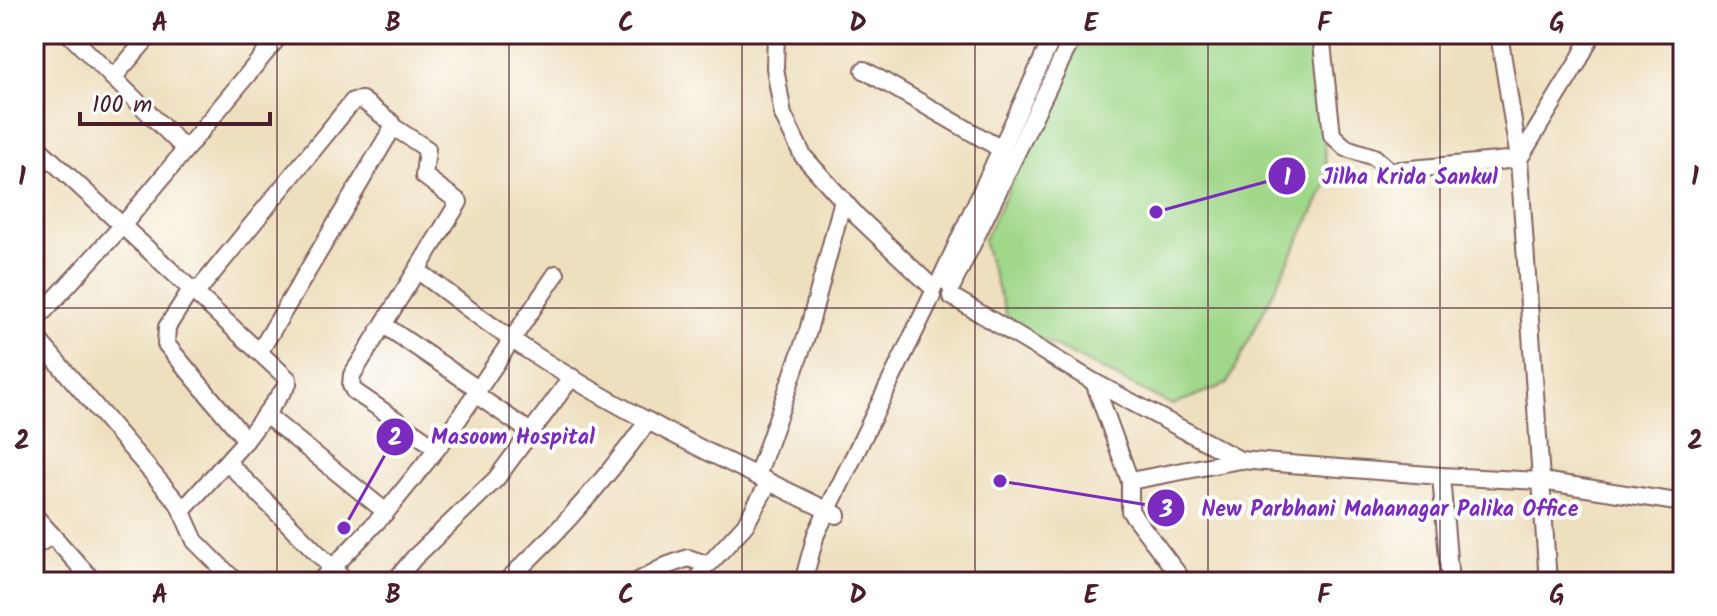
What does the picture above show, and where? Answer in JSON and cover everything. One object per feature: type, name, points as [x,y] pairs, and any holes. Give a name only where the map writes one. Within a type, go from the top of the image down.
[{"type":"street","points":[[69,34],[185,149]]},
{"type":"street","points":[[113,78],[151,34]]},
{"type":"street","points":[[34,322],[123,225],[281,34]]},
{"type":"street","points":[[776,34],[775,68],[783,115],[790,135],[803,156],[843,200],[941,292],[1094,382],[1240,460]]},
{"type":"street","points":[[941,292],[1001,149],[1054,34]]},
{"type":"street","points":[[803,582],[814,547],[825,537],[832,512],[1074,34]]},
{"type":"street","points":[[1321,34],[1330,129],[1335,139],[1346,148],[1374,157],[1390,171],[1519,159]]},
{"type":"street","points":[[1499,34],[1519,159],[1548,582]]},
{"type":"street","points":[[1519,159],[1592,34]]},
{"type":"street","points":[[864,70],[1001,149]]},
{"type":"street","points":[[246,440],[166,344],[167,327],[194,290],[357,98],[427,149],[424,176],[459,202],[352,375],[351,385],[354,391],[437,448]]},
{"type":"street","points":[[260,351],[392,126]]},
{"type":"street","points":[[34,144],[288,379],[288,384],[246,440],[183,510]]},
{"type":"street","points":[[697,582],[706,564],[745,525],[763,479],[808,331],[843,200]]},
{"type":"street","points":[[418,271],[512,340],[572,377],[648,421],[832,512]]},
{"type":"street","points":[[319,582],[386,512],[437,448],[556,274]]},
{"type":"street","points":[[384,325],[532,433]]},
{"type":"street","points":[[34,335],[183,510],[195,541],[236,582]]},
{"type":"street","points":[[394,582],[414,558],[496,479],[572,377]]},
{"type":"street","points":[[1094,382],[1130,481],[1130,511],[1184,582]]},
{"type":"street","points":[[266,415],[386,512]]},
{"type":"street","points":[[505,582],[577,511],[648,421]]},
{"type":"street","points":[[1130,481],[1240,460],[1542,481],[1683,503]]},
{"type":"street","points":[[227,462],[346,582]]},
{"type":"street","points":[[1441,476],[1450,582]]},
{"type":"street","points":[[34,515],[94,582]]},
{"type":"street","points":[[34,547],[52,535]]},
{"type":"street","points":[[636,582],[688,558],[706,564]]},
{"type":"green space","points":[[1084,34],[1312,34],[1328,182],[1227,384],[1172,405],[1009,323],[983,241]]},
{"type":"place","name":"Jilha Krida Sankul","points":[[1156,212]]},
{"type":"place","name":"New Parbhani Mahanagar Palika Office","points":[[1000,481]]},
{"type":"place","name":"Masoom Hospital","points":[[344,528]]}]
